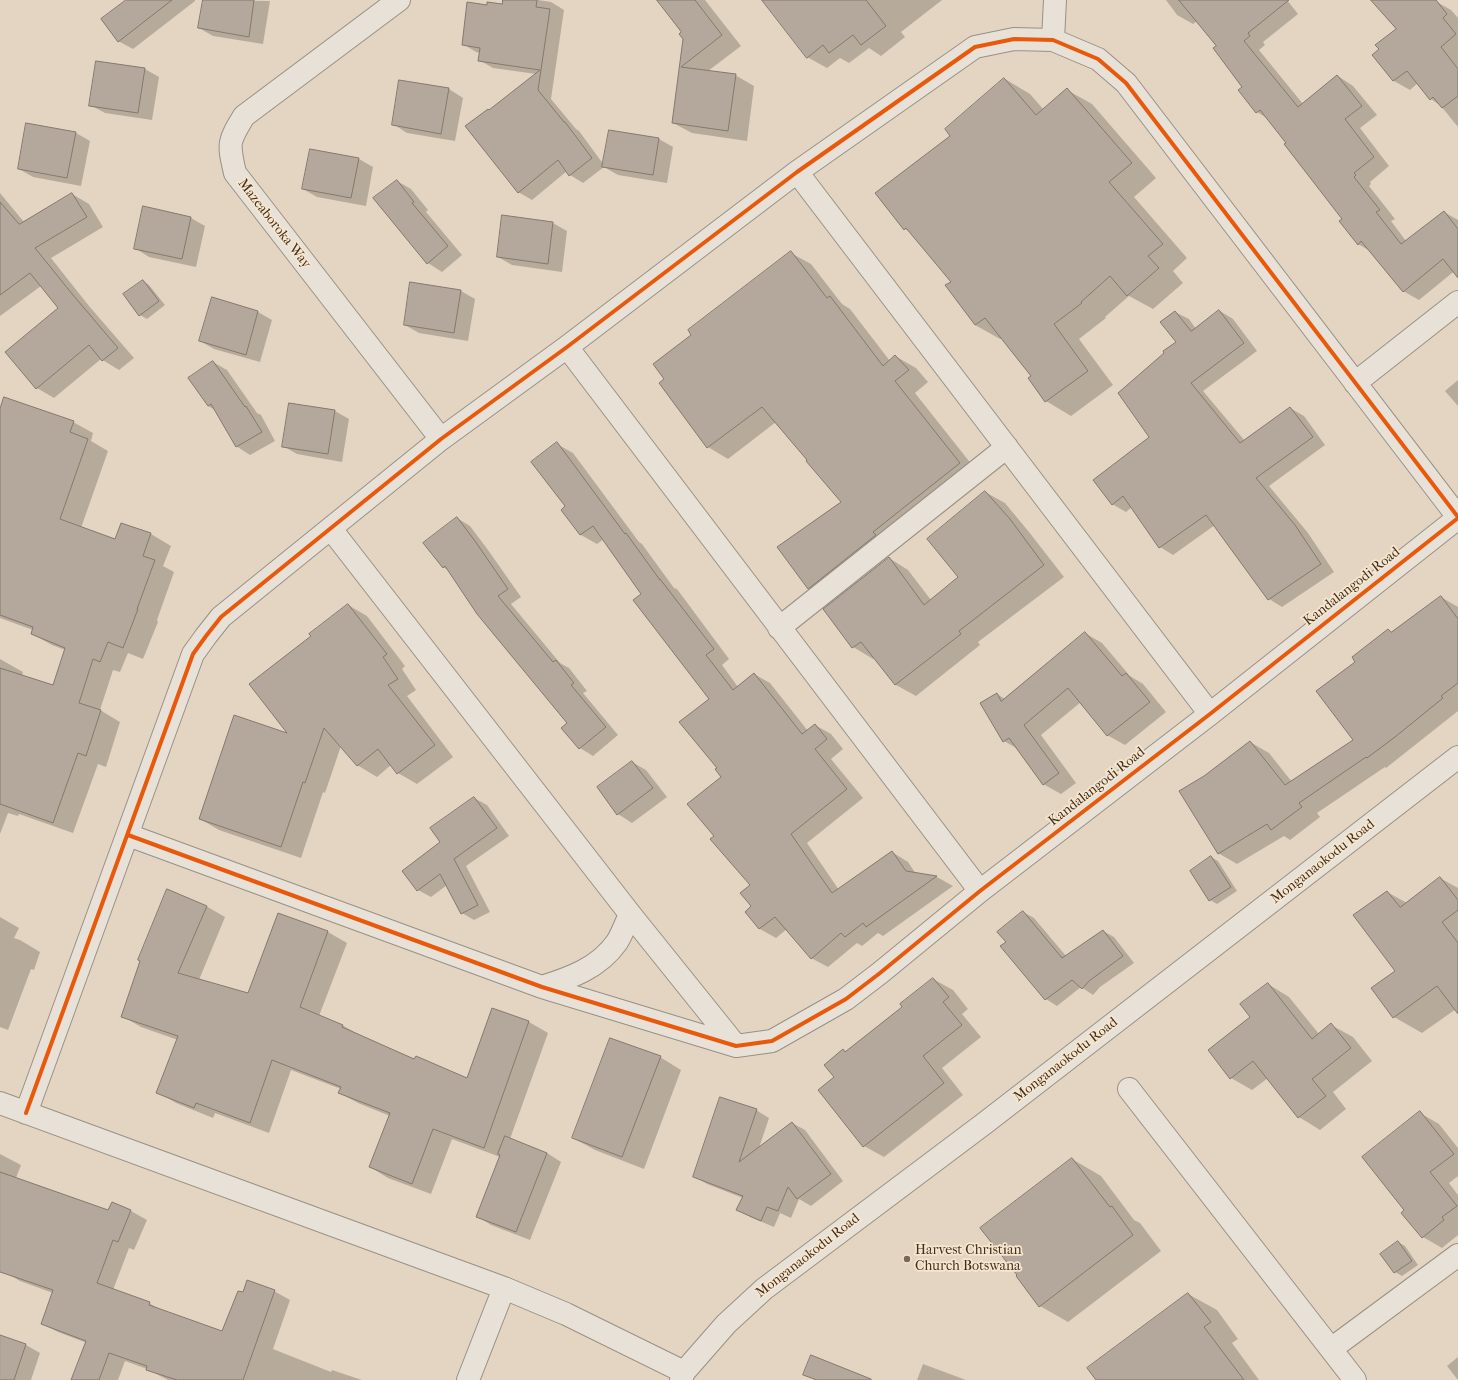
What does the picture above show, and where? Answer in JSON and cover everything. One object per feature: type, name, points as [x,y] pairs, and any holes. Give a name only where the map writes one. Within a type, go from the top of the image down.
[{"type":"street","name":"Mazeaboroka Way","points":[[399,0],[244,116],[232,137],[229,150],[235,173],[440,439]]},
{"type":"street","points":[[1053,40],[1055,0]]},
{"type":"street","points":[[26,1113],[193,654],[221,617],[440,439],[567,348],[797,172],[975,46],[1014,39],[1053,40],[1098,59],[1126,83],[1458,517]]},
{"type":"street","points":[[797,172],[1210,714]]},
{"type":"street","points":[[1355,383],[1458,302]]},
{"type":"street","points":[[567,348],[980,891]]},
{"type":"street","points":[[779,628],[1007,448]]},
{"type":"street","name":"Kandalangodi Road","points":[[736,1046],[772,1041],[846,999],[980,891],[1210,714],[1458,517]]},
{"type":"street","points":[[331,529],[630,914],[736,1046]]},
{"type":"street","name":"Monganaokodu Road","points":[[682,1376],[726,1324],[764,1288],[985,1123],[1455,765]]},
{"type":"street","points":[[128,834],[542,987],[736,1046]]},
{"type":"street","points":[[542,987],[576,976],[602,959],[617,942],[630,914]]},
{"type":"street","points":[[1129,1089],[1356,1380]]},
{"type":"street","points":[[0,1103],[504,1288],[566,1314],[682,1376]]},
{"type":"street","points":[[1331,1349],[1458,1255]]},
{"type":"street","points":[[468,1380],[504,1288]]},
{"type":"building","points":[[126,0],[172,0],[118,42],[101,19]]},
{"type":"building","points":[[203,0],[254,0],[249,37],[198,28]]},
{"type":"building","points":[[503,0],[537,0],[536,7],[550,9],[538,90],[565,122],[592,158],[569,176],[558,160],[518,193],[465,126],[488,109],[489,110],[540,70],[478,61],[480,48],[462,45],[467,2],[487,5],[487,2],[502,4]]},
{"type":"building","points":[[657,0],[695,0],[722,35],[681,67],[736,74],[728,131],[672,123],[683,39],[679,34],[681,32]]},
{"type":"building","points":[[762,0],[866,0],[886,26],[861,45],[853,35],[829,53],[823,45],[807,58]]},
{"type":"building","points":[[1179,0],[1289,0],[1248,33],[1250,36],[1244,41],[1298,107],[1337,75],[1362,106],[1345,119],[1374,157],[1354,173],[1356,175],[1354,177],[1380,210],[1376,212],[1401,244],[1444,211],[1458,229],[1458,278],[1443,259],[1403,292],[1361,241],[1358,245],[1339,221],[1342,219],[1284,144],[1286,143],[1260,110],[1256,113],[1238,90],[1242,87],[1213,48],[1216,46]]},
{"type":"building","points":[[1371,0],[1436,0],[1447,14],[1443,18],[1456,34],[1441,47],[1458,69],[1458,96],[1442,108],[1433,97],[1430,100],[1407,71],[1393,81],[1372,55],[1379,49],[1375,45],[1396,29]]},
{"type":"building","points":[[96,61],[145,68],[138,113],[89,106]]},
{"type":"building","points":[[1004,78],[1036,115],[1067,88],[1132,163],[1109,182],[1163,244],[1148,256],[1159,268],[1127,296],[1110,276],[1081,302],[1082,303],[1054,324],[1088,371],[1045,402],[1028,378],[1031,376],[985,318],[975,325],[945,285],[951,282],[906,228],[904,230],[875,193],[950,136],[945,129]]},
{"type":"building","points":[[399,80],[449,88],[441,134],[392,125]]},
{"type":"building","points":[[26,123],[76,132],[67,178],[18,169]]},
{"type":"building","points":[[609,130],[659,138],[653,175],[602,167]]},
{"type":"building","points":[[310,149],[359,158],[351,198],[302,189]]},
{"type":"building","points":[[397,180],[414,202],[412,203],[448,246],[427,264],[373,198]]},
{"type":"building","points":[[72,193],[87,217],[35,248],[118,348],[102,361],[89,345],[36,389],[5,352],[58,308],[30,273],[0,295],[0,202],[19,224]]},
{"type":"building","points":[[143,206],[191,217],[182,259],[134,249]]},
{"type":"building","points":[[502,215],[553,222],[548,264],[497,257]]},
{"type":"building","points":[[791,251],[827,298],[830,296],[883,366],[895,355],[909,370],[895,381],[960,463],[873,532],[876,535],[808,589],[777,547],[841,502],[762,407],[707,448],[659,383],[664,379],[653,364],[691,335],[688,330]]},
{"type":"building","points":[[143,280],[159,301],[139,316],[123,294]]},
{"type":"building","points":[[410,282],[461,290],[454,333],[404,325]]},
{"type":"building","points":[[212,297],[258,311],[246,355],[199,341]]},
{"type":"building","points":[[1219,310],[1244,343],[1191,383],[1240,443],[1290,407],[1313,437],[1256,478],[1295,525],[1321,564],[1268,600],[1206,515],[1159,548],[1123,496],[1112,505],[1093,480],[1149,437],[1118,393],[1164,353],[1163,351],[1176,342],[1160,322],[1175,311],[1191,331]]},
{"type":"building","points":[[213,361],[245,407],[246,406],[262,432],[236,447],[211,404],[208,406],[188,378]]},
{"type":"building","points":[[4,397],[74,421],[70,432],[88,439],[60,519],[115,539],[121,523],[151,533],[143,556],[155,560],[123,648],[108,642],[100,662],[93,659],[79,703],[101,710],[86,756],[78,753],[53,823],[0,804],[0,668],[53,685],[65,648],[31,634],[33,627],[0,615],[0,409]]},
{"type":"building","points":[[289,403],[335,410],[328,454],[282,447]]},
{"type":"building","points":[[557,442],[625,534],[626,533],[660,580],[714,649],[706,655],[733,690],[754,673],[802,734],[815,724],[827,739],[815,749],[847,789],[791,834],[832,893],[892,851],[906,871],[937,876],[866,927],[863,923],[845,937],[841,933],[811,959],[775,917],[759,929],[745,912],[751,906],[740,893],[750,885],[710,839],[714,836],[687,804],[721,777],[715,769],[717,768],[679,722],[709,699],[633,600],[641,594],[593,526],[580,535],[561,510],[565,506],[531,462]]},
{"type":"building","points":[[985,491],[1010,519],[1044,565],[959,631],[961,634],[895,685],[861,642],[852,648],[823,609],[889,557],[924,605],[958,577],[927,539]]},
{"type":"building","points":[[457,517],[508,589],[498,596],[553,662],[556,660],[574,683],[571,685],[606,727],[579,749],[561,728],[567,723],[477,614],[445,566],[443,568],[423,543]]},
{"type":"building","points":[[1441,596],[1458,619],[1458,683],[1441,696],[1443,698],[1395,737],[1367,758],[1366,757],[1299,803],[1302,807],[1271,830],[1267,824],[1218,854],[1179,791],[1204,776],[1250,741],[1285,785],[1353,740],[1316,691],[1355,662],[1352,657],[1388,629],[1391,632]]},
{"type":"building","points":[[348,604],[387,654],[383,657],[398,679],[388,685],[435,745],[397,774],[378,749],[357,766],[324,728],[305,783],[303,782],[281,847],[199,819],[234,715],[287,733],[249,684],[311,636],[309,634]]},
{"type":"building","points":[[1085,632],[1122,676],[1126,673],[1150,702],[1107,736],[1068,688],[1024,725],[1059,773],[1043,785],[1009,738],[1003,742],[980,703],[997,693],[1001,701]]},
{"type":"building","points":[[632,761],[653,788],[617,815],[597,787]]},
{"type":"building","points":[[474,797],[497,828],[454,859],[478,905],[461,914],[440,874],[417,891],[402,871],[440,842],[430,828]]},
{"type":"building","points":[[1211,856],[1231,887],[1209,901],[1190,871]]},
{"type":"building","points":[[1440,877],[1458,900],[1458,910],[1442,922],[1458,943],[1458,1014],[1437,986],[1393,1018],[1371,988],[1395,971],[1353,915],[1387,891],[1400,907]]},
{"type":"building","points":[[167,889],[207,906],[178,973],[248,993],[278,913],[328,931],[300,1007],[343,1025],[342,1027],[414,1059],[416,1056],[467,1078],[492,1008],[529,1021],[484,1148],[433,1129],[412,1184],[369,1167],[390,1113],[338,1093],[341,1087],[272,1060],[250,1123],[196,1103],[194,1108],[156,1093],[178,1036],[121,1017],[140,961],[138,960]]},
{"type":"building","points":[[1023,911],[1062,958],[1103,930],[1123,956],[1089,981],[1082,989],[1072,980],[1045,1000],[1000,946],[1006,942],[997,932]]},
{"type":"building","points":[[933,978],[949,997],[943,1002],[962,1025],[923,1056],[944,1083],[863,1147],[818,1090],[834,1077],[824,1065],[843,1049],[845,1052],[902,1007],[900,1004]]},
{"type":"building","points":[[1268,983],[1312,1039],[1331,1023],[1351,1048],[1312,1079],[1326,1096],[1298,1118],[1253,1061],[1230,1079],[1208,1050],[1250,1017],[1240,1004]]},
{"type":"building","points":[[610,1038],[661,1056],[622,1157],[572,1138]]},
{"type":"building","points":[[720,1097],[757,1109],[739,1162],[792,1122],[831,1174],[797,1199],[788,1187],[778,1211],[767,1207],[761,1221],[736,1210],[743,1196],[693,1177]]},
{"type":"building","points":[[1420,1111],[1454,1154],[1430,1172],[1457,1206],[1442,1217],[1444,1220],[1422,1238],[1401,1213],[1404,1210],[1362,1157]]},
{"type":"building","points":[[505,1136],[547,1153],[516,1232],[476,1217],[500,1155],[498,1154]]},
{"type":"building","points":[[1072,1158],[1110,1207],[1112,1206],[1133,1235],[1039,1307],[1016,1276],[1017,1275],[980,1228]]},
{"type":"building","points":[[0,1172],[108,1210],[112,1202],[131,1210],[118,1242],[113,1240],[97,1283],[150,1302],[149,1305],[222,1331],[238,1291],[243,1292],[247,1280],[275,1290],[243,1380],[177,1380],[146,1370],[147,1366],[109,1353],[99,1380],[71,1380],[86,1341],[41,1324],[53,1290],[0,1272]]},
{"type":"building","points":[[1398,1241],[1412,1261],[1394,1273],[1380,1254]]},
{"type":"building","points":[[1188,1293],[1211,1322],[1204,1327],[1244,1380],[1096,1380],[1087,1368]]},
{"type":"building","points":[[0,1335],[26,1344],[14,1380],[0,1380]]},
{"type":"building","points":[[811,1355],[871,1380],[817,1380],[803,1375]]},
{"type":"cycle path","points":[[26,1113],[193,654],[221,617],[441,439],[567,347],[797,172],[975,47],[1014,39],[1053,40],[1098,59],[1126,83],[1458,517]]},
{"type":"cycle path","points":[[128,835],[542,987],[736,1046],[772,1041],[846,999],[980,891],[1210,714],[1458,518]]},
{"type":"place","name":"Harvest Christian Church Botswana","points":[[907,1259]]}]
